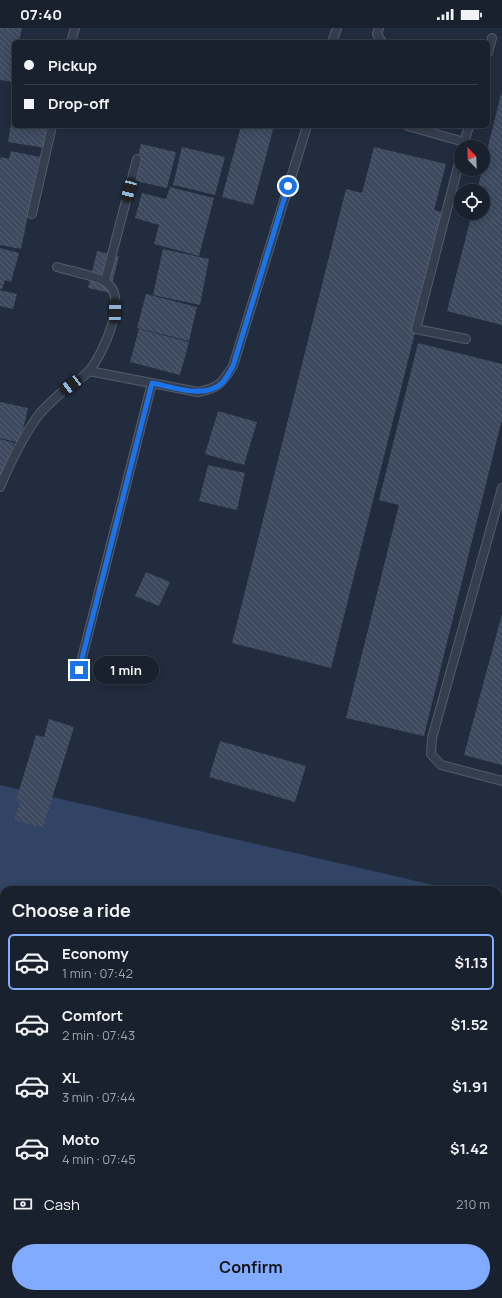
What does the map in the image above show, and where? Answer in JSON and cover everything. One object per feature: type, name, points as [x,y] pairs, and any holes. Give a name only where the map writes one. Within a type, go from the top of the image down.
[{"type":"lane","points":[[72,40],[75,28]]},
{"type":"lane","points":[[333,40],[337,28]]},
{"type":"lane","points":[[379,28],[377,34],[381,40]]},
{"type":"lane","points":[[490,46],[492,38]]},
{"type":"lane","points":[[32,214],[52,128]]},
{"type":"lane","points":[[89,371],[198,392],[212,390],[223,382],[233,366],[305,128]]},
{"type":"lane","points":[[414,128],[454,141]]},
{"type":"lane","points":[[465,140],[468,128]]},
{"type":"lane","points":[[105,281],[137,159]]},
{"type":"lane","points":[[456,176],[416,329],[466,339]]},
{"type":"lane","points":[[0,486],[18,446],[38,416],[62,392],[89,371],[105,344],[115,311],[116,301],[113,290],[105,281],[57,267]]},
{"type":"lane","points":[[79,670],[152,383]]},
{"type":"lane","points":[[502,488],[432,738],[431,754],[441,765],[502,781]]},
{"type":"water","points":[[0,785],[438,886],[0,886]]},
{"type":"building","points":[[0,28],[22,28],[19,40],[12,40],[12,82],[0,80]]},
{"type":"building","points":[[502,94],[502,325],[447,311],[470,220],[490,220],[490,184],[479,184],[481,176],[490,176],[490,140]]},
{"type":"building","points":[[12,118],[12,128],[48,128],[45,148],[8,142]]},
{"type":"building","points":[[240,128],[273,128],[253,205],[222,197]]},
{"type":"building","points":[[141,144],[176,152],[167,188],[132,180]]},
{"type":"building","points":[[182,147],[225,157],[215,195],[173,185]]},
{"type":"building","points":[[374,147],[446,164],[434,210],[445,213],[331,668],[232,643],[346,189],[362,193]]},
{"type":"building","points":[[11,151],[40,157],[21,249],[0,245],[0,160],[1,157],[9,159]]},
{"type":"building","points":[[170,187],[214,198],[199,256],[154,244],[159,225],[135,218],[142,193],[166,199]]},
{"type":"building","points":[[0,248],[19,253],[11,282],[5,280],[2,289],[0,289]]},
{"type":"building","points":[[163,249],[209,259],[200,305],[153,295]]},
{"type":"building","points":[[97,251],[119,256],[110,293],[88,288]]},
{"type":"building","points":[[0,290],[17,294],[13,309],[0,306]]},
{"type":"building","points":[[146,294],[197,307],[189,341],[137,328]]},
{"type":"building","points":[[139,329],[189,342],[180,375],[130,362]]},
{"type":"building","points":[[418,343],[502,364],[502,419],[424,736],[346,718],[399,505],[379,500]]},
{"type":"building","points":[[0,402],[28,408],[20,443],[0,438]]},
{"type":"building","points":[[218,411],[257,422],[244,465],[205,454]]},
{"type":"building","points":[[0,439],[14,443],[6,477],[0,476]]},
{"type":"building","points":[[208,465],[245,473],[237,510],[199,501]]},
{"type":"building","points":[[146,572],[170,582],[159,606],[135,596]]},
{"type":"building","points":[[502,614],[502,765],[464,755]]},
{"type":"building","points":[[49,719],[74,727],[43,828],[14,820],[20,802],[16,800],[36,735],[44,737]]},
{"type":"building","points":[[220,741],[306,766],[295,802],[209,777]]},
{"type":"route","points":[[79,670],[152,383],[198,392],[212,390],[223,382],[233,366],[288,186]]}]
